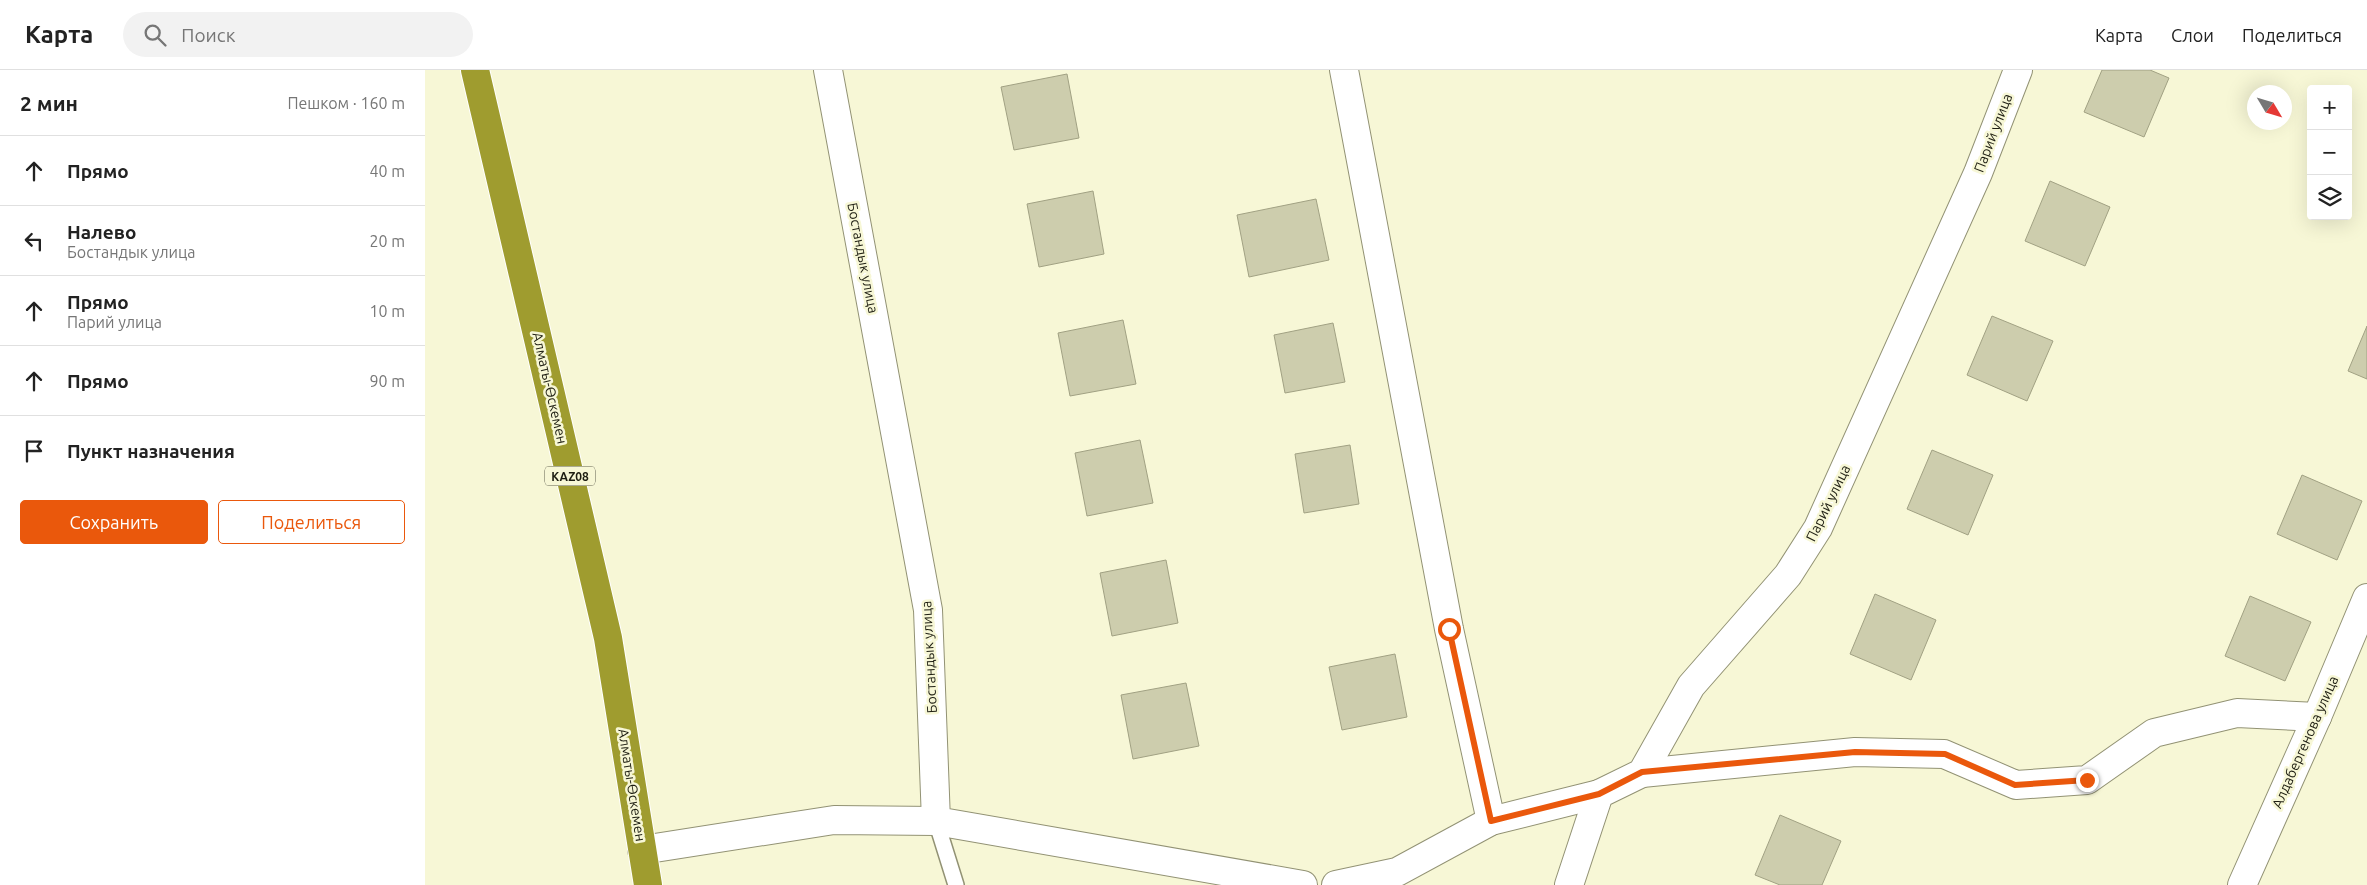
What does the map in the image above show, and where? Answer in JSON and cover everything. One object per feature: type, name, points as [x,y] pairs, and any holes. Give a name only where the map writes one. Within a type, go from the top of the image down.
[{"type":"highway","name":"Алматы-Өскемен","points":[[475,70],[608,638],[648,885]]},
{"type":"street","name":"Бостандык улица","points":[[827,70],[928,610],[936,821]]},
{"type":"street","points":[[1345,70],[1449,629],[1491,821]]},
{"type":"street","name":"Парий улица","points":[[1642,772],[1691,686],[1788,575],[1818,528],[1978,172],[2018,70]]},
{"type":"street","name":"Алдабергенова улица","points":[[2242,885],[2317,717],[2367,598]]},
{"type":"street","points":[[1336,885],[1397,872],[1491,821],[1599,794],[1642,772],[1855,752],[1945,754],[2015,785],[2087,780],[2155,733],[2237,713],[2317,717]]},
{"type":"street","points":[[1569,885],[1599,794]]},
{"type":"street","points":[[643,850],[834,820],[936,821],[1303,885]]},
{"type":"lane","points":[[936,821],[956,885]]},
{"type":"building","points":[[2102,70],[2150,70],[2169,78],[2144,137],[2084,112]]},
{"type":"building","points":[[1067,74],[1079,138],[1014,150],[1001,87]]},
{"type":"building","points":[[2050,181],[2110,207],[2085,266],[2025,241]]},
{"type":"building","points":[[1093,191],[1104,254],[1039,267],[1027,204]]},
{"type":"building","points":[[1316,199],[1329,260],[1249,277],[1237,215]]},
{"type":"building","points":[[1992,316],[2053,341],[2027,401],[1967,375]]},
{"type":"building","points":[[1123,320],[1136,384],[1070,396],[1058,333]]},
{"type":"building","points":[[1333,323],[1345,382],[1285,393],[1274,335]]},
{"type":"building","points":[[2367,326],[2367,379],[2348,371]]},
{"type":"building","points":[[1140,440],[1153,503],[1087,516],[1075,453]]},
{"type":"building","points":[[1350,445],[1359,504],[1304,513],[1295,454]]},
{"type":"building","points":[[1932,450],[1993,475],[1968,535],[1907,509]]},
{"type":"building","points":[[2302,475],[2362,501],[2337,560],[2277,534]]},
{"type":"building","points":[[1166,560],[1178,623],[1112,636],[1100,573]]},
{"type":"building","points":[[1875,594],[1936,620],[1911,680],[1850,654]]},
{"type":"building","points":[[2250,596],[2311,622],[2285,681],[2225,656]]},
{"type":"building","points":[[1395,654],[1407,717],[1342,730],[1329,667]]},
{"type":"building","points":[[1186,683],[1199,746],[1133,759],[1121,695]]},
{"type":"building","points":[[1780,815],[1841,841],[1822,885],[1780,885],[1755,875]]},
{"type":"route","points":[[1449,629],[1491,821],[1599,794],[1642,772],[1855,752],[1945,754],[2015,785],[2087,780]]}]
